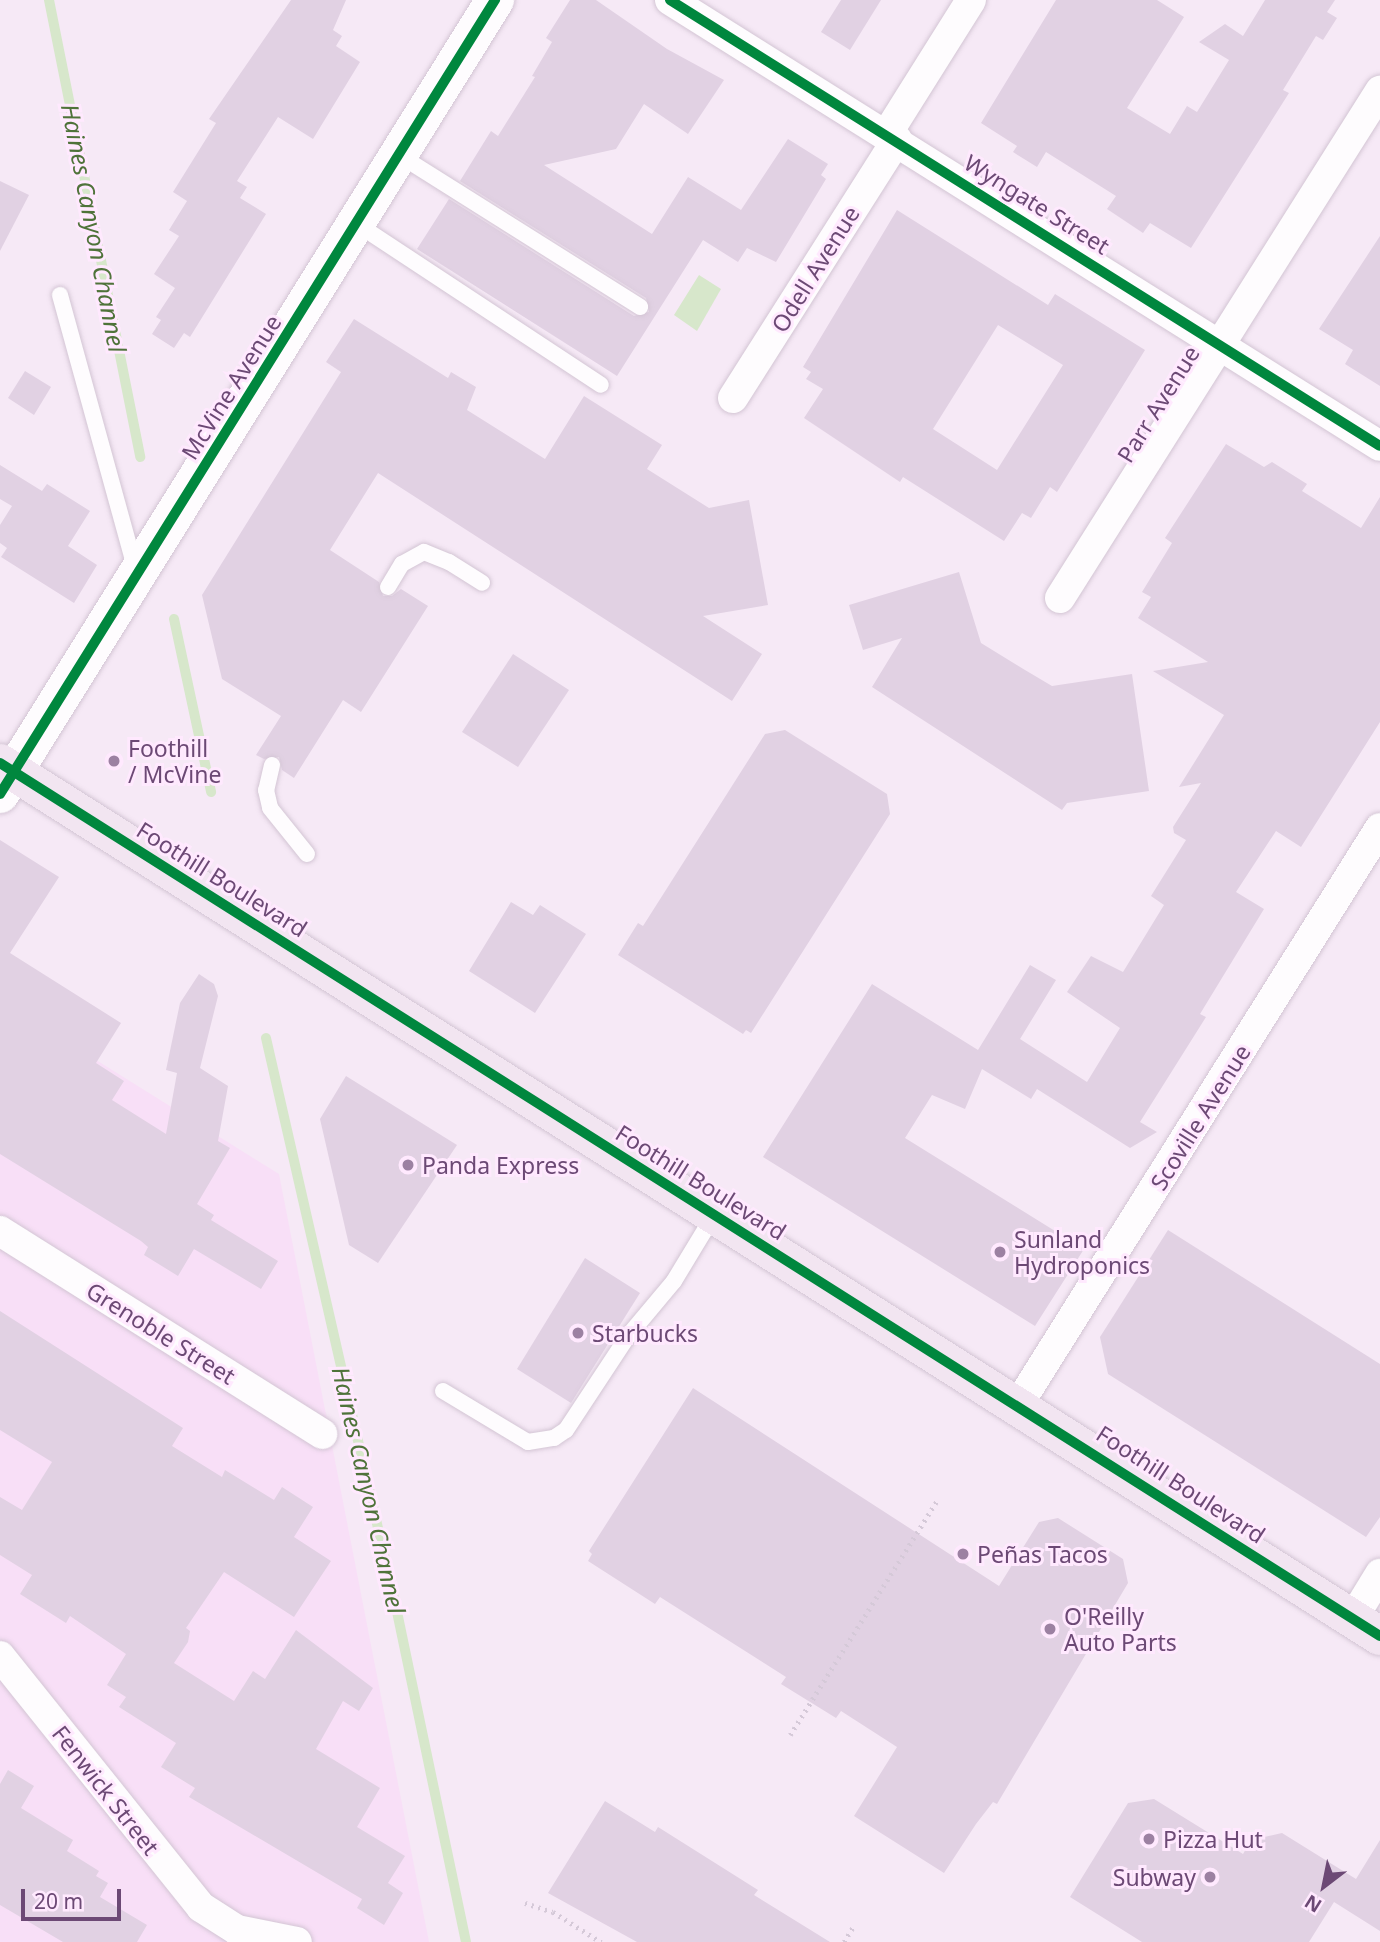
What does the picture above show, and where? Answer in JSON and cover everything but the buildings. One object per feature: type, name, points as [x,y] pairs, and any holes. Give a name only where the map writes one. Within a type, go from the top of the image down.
[{"type":"main road","name":"Foothill Boulevard","points":[[5,776],[1018,1405],[1366,1627]]},
{"type":"street","name":"McVine Avenue","points":[[5,776],[138,578],[495,0]]},
{"type":"street","name":"Wyngate Street","points":[[670,0],[1380,446]]},
{"type":"street","name":"Odell Avenue","points":[[733,398],[892,137],[971,0]]},
{"type":"street","name":"Parr Avenue","points":[[1060,598],[1380,91]]},
{"type":"street","name":"Scoville Avenue","points":[[1018,1405],[1380,828]]},
{"type":"street","name":"Grenoble Street","points":[[0,1231],[322,1434]]},
{"type":"street","points":[[1366,1627],[1380,1574]]},
{"type":"street","name":"Fenwick Street","points":[[0,1656],[201,1907],[237,1930],[297,1942]]},
{"type":"lane","points":[[399,155],[640,307]]},
{"type":"lane","points":[[357,224],[601,385]]},
{"type":"lane","points":[[60,296],[138,578]]},
{"type":"lane","points":[[388,587],[402,564],[424,552],[449,562],[482,583]]},
{"type":"lane","points":[[272,765],[266,790],[270,808],[307,854]]},
{"type":"lane","points":[[443,1391],[528,1442],[554,1438],[566,1430],[628,1336],[674,1281],[714,1215]]},
{"type":"path","points":[[790,1735],[937,1499]]},
{"type":"path","points":[[525,1903],[553,1912],[601,1942]]},
{"type":"path","points":[[845,1942],[853,1927]]},
{"type":"shaded area","points":[[699,275],[721,289],[697,331],[674,315]]},
{"type":"shaded area","points":[[0,1000],[279,1174],[429,1942],[0,1942]]},
{"type":"waterway","name":"Haines Canyon Channel","points":[[49,0],[140,457]]},
{"type":"waterway","name":"Haines Canyon Channel","points":[[174,619],[211,792]]},
{"type":"waterway","name":"Haines Canyon Channel","points":[[266,1038],[396,1607],[466,1942]]},
{"type":"cycle path","points":[[0,794],[495,0]]},
{"type":"cycle path","points":[[670,0],[1380,446]]},
{"type":"cycle path","points":[[0,763],[1380,1636]]},
{"type":"place","name":"Foothill / McVine","points":[[114,761]]},
{"type":"place","name":"Panda Express","points":[[408,1165]]},
{"type":"place","name":"Sunland Hydroponics","points":[[1000,1252]]},
{"type":"place","name":"Starbucks","points":[[578,1333]]},
{"type":"place","name":"Peñas Tacos","points":[[963,1554]]},
{"type":"place","name":"O'Reilly Auto Parts","points":[[1050,1629]]},
{"type":"place","name":"Pizza Hut","points":[[1149,1839]]},
{"type":"place","name":"Subway","points":[[1210,1877]]}]
